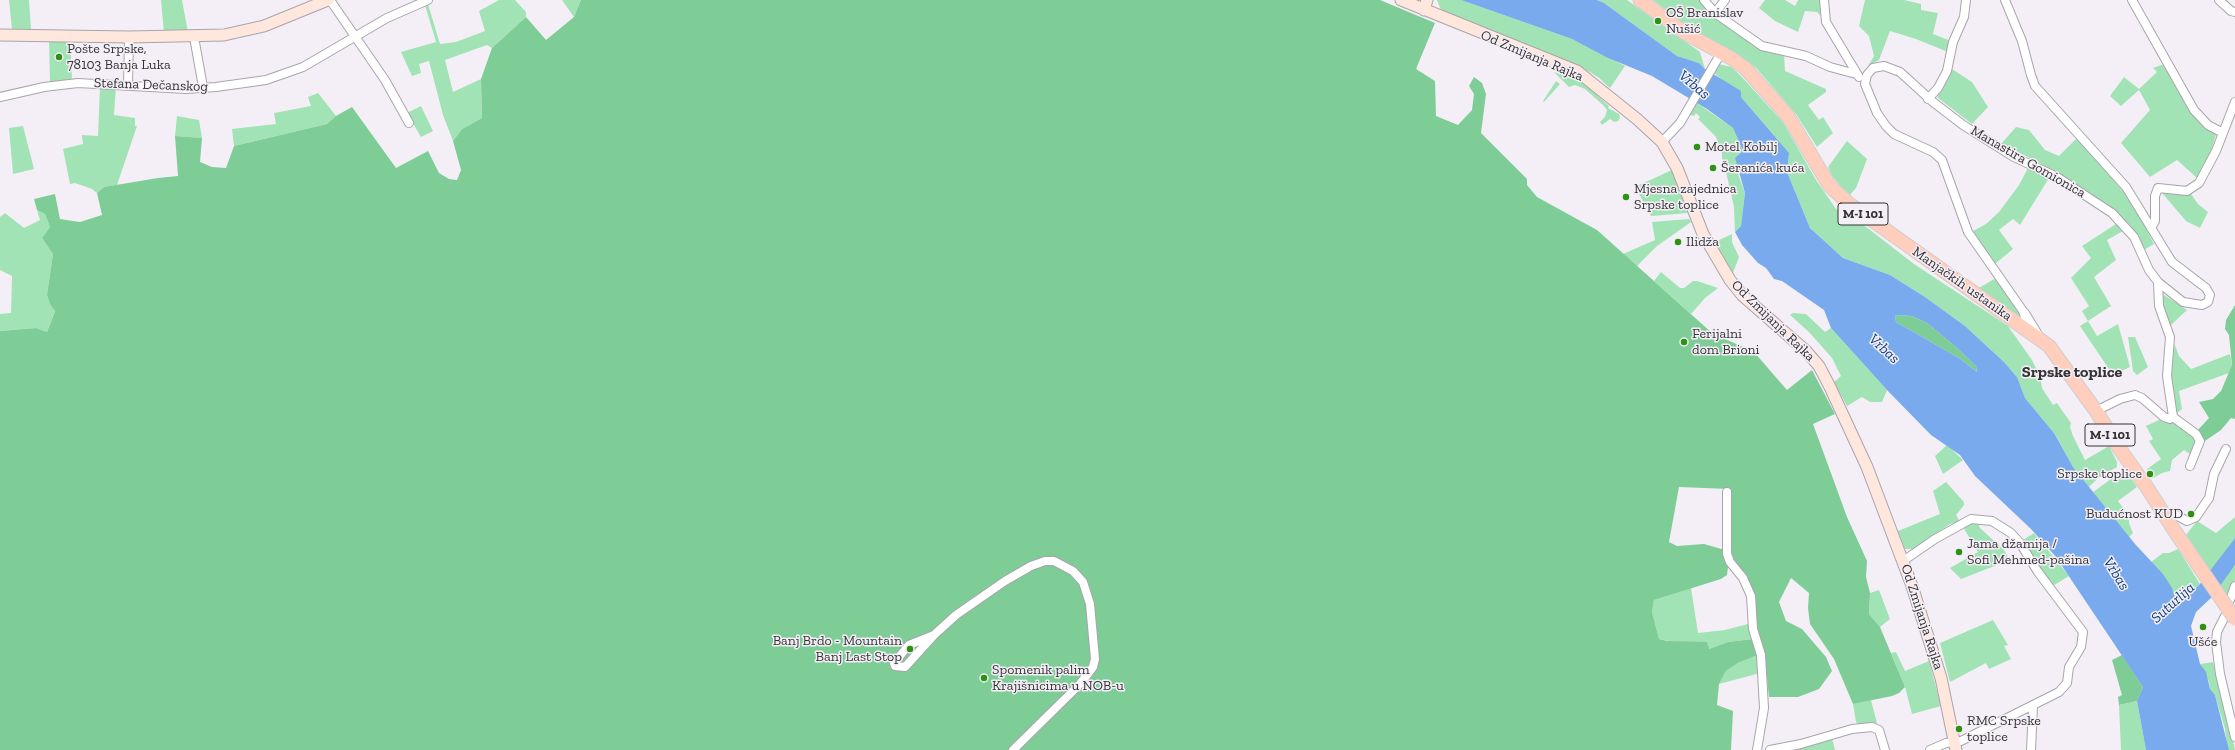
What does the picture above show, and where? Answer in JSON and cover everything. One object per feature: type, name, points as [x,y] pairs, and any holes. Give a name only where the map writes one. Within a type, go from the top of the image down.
[{"type":"main road","name":"Manjačkih ustanika","points":[[1640,0],[1685,33],[1745,68],[1788,116],[1829,185],[1844,199],[2042,340],[2052,349],[2096,411],[2119,448],[2146,486],[2228,618]]},
{"type":"street","points":[[0,35],[129,38],[194,37],[232,34],[264,26],[305,11],[329,0],[392,91],[409,123]]},
{"type":"street","name":"Stefana Dečanskog","points":[[0,97],[44,87],[70,84],[128,85],[178,89],[250,83],[285,74],[323,56],[387,18],[428,0]]},
{"type":"street","name":"Od Zmijanja Rajka","points":[[1401,0],[1426,5],[1577,72],[1637,119],[1662,142],[1680,174],[1703,234],[1730,280],[1748,300],[1801,345],[1823,373],[1867,467],[1903,561],[1936,657],[1956,746]]},
{"type":"street","points":[[1704,0],[1715,13],[1762,46],[1806,56],[1830,67],[1856,74]]},
{"type":"street","points":[[1715,13],[1724,0]]},
{"type":"street","points":[[1824,0],[1826,22],[1856,74],[1865,84],[1869,96],[1886,126],[1904,140],[1933,152],[1942,160],[1968,232],[2042,340]]},
{"type":"street","points":[[1928,99],[1938,88],[1947,71],[1953,42],[1964,17],[1966,0]]},
{"type":"street","name":"Manastira Gomionica","points":[[1865,84],[1866,75],[1873,68],[1888,66],[1900,72],[1928,99],[1988,141],[2014,157],[2057,177],[2112,213],[2134,237],[2149,270],[2158,282],[2172,295],[2188,304],[2202,305],[2210,298],[2210,293],[2206,288],[2172,262],[2126,187],[2035,86],[2022,41],[2005,0]]},
{"type":"street","points":[[2132,0],[2194,110],[2208,125],[2223,133]]},
{"type":"street","points":[[2219,0],[2231,11],[2235,12]]},
{"type":"street","points":[[194,37],[203,87]]},
{"type":"street","points":[[128,85],[129,38]]},
{"type":"street","points":[[1662,142],[1672,133],[1687,113],[1711,68],[1721,53]]},
{"type":"street","points":[[2151,228],[2155,221],[2155,196],[2158,188],[2187,192],[2195,188],[2209,168],[2235,102]]},
{"type":"street","points":[[2158,282],[2159,306],[2170,337],[2167,376],[2173,416],[2196,434],[2200,439],[2190,466]]},
{"type":"street","points":[[2022,326],[2025,318],[2023,311]]},
{"type":"street","points":[[2096,411],[2120,399],[2135,395],[2142,398],[2164,417],[2170,418],[2173,416]]},
{"type":"street","points":[[2166,518],[2174,514],[2187,521],[2197,515],[2209,498],[2214,474],[2226,449]]},
{"type":"street","points":[[1727,492],[1727,554],[1730,562],[1743,578],[1751,596],[1753,629],[1762,661],[1764,708],[1757,750]]},
{"type":"street","points":[[1903,561],[1935,539],[1972,519],[1992,521],[2007,530],[2018,541],[2049,589],[2081,628],[2083,636],[2081,647],[2069,666],[2068,678],[2065,686],[2053,697],[1956,746],[1946,743],[1930,750]]},
{"type":"street","points":[[934,635],[909,645],[894,663],[895,666],[905,667],[934,635],[956,615],[1005,581],[1038,563],[1054,561],[1062,564],[1083,582],[1090,604],[1095,659],[1093,667],[1080,684],[1013,750]]},
{"type":"street","points":[[2230,600],[2235,586]]},
{"type":"street","points":[[2228,618],[2217,632],[2216,642],[2220,674],[2235,737]]},
{"type":"street","points":[[2031,750],[2033,707]]},
{"type":"street","points":[[1770,750],[1801,744],[1852,729],[1872,727],[1879,730],[1885,750]]},
{"type":"green space","points":[[9,0],[29,0],[31,29],[12,29]]},
{"type":"green space","points":[[161,0],[182,0],[188,32],[164,33]]},
{"type":"green space","points":[[499,0],[515,0],[526,12],[526,17],[492,48],[487,45],[445,60],[453,92],[481,79],[482,118],[462,129],[453,141],[443,115],[429,61],[419,64],[421,73],[412,76],[401,52],[436,42],[425,5],[428,4],[440,44],[456,42],[485,31],[479,11]]},
{"type":"green space","points":[[562,0],[581,0],[574,17]]},
{"type":"green space","points":[[581,0],[1380,0],[1435,23],[1416,69],[1435,81],[1436,116],[1458,125],[1472,110],[1474,94],[1469,86],[1474,77],[1482,83],[1486,94],[1481,133],[1527,179],[1527,185],[1537,197],[1597,230],[1712,333],[1754,352],[1787,390],[1812,370],[1835,414],[1813,424],[1847,517],[1867,561],[1866,577],[1870,593],[1869,614],[1880,627],[1905,687],[1899,693],[1892,696],[1853,704],[1834,659],[1810,624],[1808,608],[1809,593],[1791,578],[1779,602],[1786,621],[1802,629],[1826,657],[1832,671],[1819,689],[1798,697],[1769,697],[1764,648],[1757,629],[1753,592],[1749,581],[1734,561],[1731,551],[1729,489],[1679,487],[1669,542],[1677,546],[1704,544],[1725,550],[1725,559],[1728,567],[1727,575],[1721,579],[1654,600],[1652,612],[1659,639],[1667,641],[1707,642],[1709,649],[1728,642],[1753,639],[1758,655],[1738,663],[1726,671],[1719,684],[1717,705],[1733,711],[1731,750],[0,750],[0,331],[36,328],[47,332],[55,311],[50,304],[47,295],[53,254],[42,238],[50,227],[45,214],[37,210],[34,199],[55,194],[60,219],[80,222],[102,215],[97,193],[104,187],[178,176],[175,136],[202,138],[200,162],[212,167],[226,168],[234,146],[327,124],[336,116],[352,107],[396,168],[428,151],[439,173],[449,179],[457,180],[461,170],[453,141],[462,129],[482,118],[481,79],[492,48],[526,17],[546,40],[574,17]]},
{"type":"green space","points":[[1437,0],[1461,0],[1572,39],[1625,66],[1610,88],[1598,77],[1581,67],[1510,40],[1444,12],[1440,8]]},
{"type":"green space","points":[[1597,0],[1627,0],[1700,52],[1705,69],[1699,63],[1677,56],[1604,3]]},
{"type":"green space","points":[[1653,0],[1700,0],[1754,44],[1767,51],[1784,54],[1785,71],[1826,89],[1826,92],[1808,105],[1819,120],[1823,117],[1833,133],[1817,147],[1796,114],[1757,69],[1736,53],[1691,29]]},
{"type":"green space","points":[[1765,0],[1785,0],[1795,6],[1798,0],[1820,0],[1820,15],[1817,12],[1805,11],[1798,32],[1775,21],[1759,8]]},
{"type":"green space","points":[[1865,0],[1904,0],[1921,4],[1921,10],[1938,13],[1933,34],[1951,41],[1948,52],[1916,39],[1890,31],[1879,60],[1868,66],[1874,56],[1869,36],[1859,26]]},
{"type":"green space","points":[[49,39],[70,39],[72,80],[50,82]]},
{"type":"green space","points":[[1719,64],[1731,67],[1739,74],[1783,122],[1816,180],[1836,209],[1856,219],[1914,264],[2008,326],[2032,360],[2040,376],[2042,388],[2053,405],[2057,403],[2071,423],[2070,427],[2073,436],[2085,460],[2109,446],[2117,462],[2117,467],[2098,478],[2089,487],[2073,467],[2054,433],[2025,398],[2017,377],[2004,362],[1965,326],[1925,297],[1890,275],[1843,258],[1810,228],[1787,172],[1789,153],[1741,97],[1713,72]]},
{"type":"green space","points":[[2161,65],[2166,66],[2177,88],[2203,126],[2216,134],[2208,161],[2198,179],[2177,160],[2150,177],[2121,143],[2150,110],[2139,90],[2121,106],[2110,96],[2124,77],[2139,89],[2157,72],[2153,68]]},
{"type":"green space","points":[[1952,69],[1972,82],[1988,107],[1972,124],[1938,98],[1937,94],[1947,80]]},
{"type":"green space","points":[[1554,72],[1582,82],[1609,106],[1608,108],[1619,114],[1620,118],[1618,121],[1614,122],[1610,119],[1602,125],[1600,122],[1605,117],[1607,110],[1603,105],[1585,89],[1575,85],[1569,87]]},
{"type":"green space","points":[[1556,81],[1560,84],[1544,102],[1543,101]]},
{"type":"green space","points":[[100,86],[116,87],[114,115],[135,118],[135,126],[137,126],[117,185],[104,187],[97,193],[92,189],[75,183],[70,184],[63,149],[83,144],[82,135],[98,136]]},
{"type":"green space","points":[[318,93],[336,116],[327,124],[234,146],[232,129],[276,124],[274,113],[311,106],[308,97]]},
{"type":"green space","points":[[1697,103],[1733,128],[1743,151],[1737,171],[1745,193],[1741,227],[1735,232],[1734,207],[1726,172],[1722,164],[1722,153],[1716,137],[1698,119],[1700,117],[1696,113],[1694,116],[1690,115]]},
{"type":"green space","points":[[421,106],[433,131],[421,137],[407,113]]},
{"type":"green space","points":[[177,116],[199,120],[202,138],[175,136]]},
{"type":"green space","points":[[23,126],[34,169],[13,174],[9,128]]},
{"type":"green space","points":[[2016,127],[2029,130],[2045,150],[2059,156],[2077,138],[2133,203],[2154,244],[2144,250],[2138,235],[2129,224],[2092,194],[2036,161],[2001,144]]},
{"type":"green space","points":[[1847,141],[1867,159],[1856,188],[1849,196],[1832,176],[1828,167]]},
{"type":"green space","points":[[2028,168],[2049,178],[2020,225],[2013,219],[1999,230],[2013,249],[1995,264],[1973,231],[1986,224],[1999,212],[2019,185]]},
{"type":"green space","points":[[1672,170],[1688,213],[1651,216],[1638,192],[1642,190],[1637,186]]},
{"type":"green space","points":[[2162,193],[2191,194],[2198,204],[2208,212],[2200,228],[2186,221]]},
{"type":"green space","points":[[37,210],[45,214],[50,227],[42,238],[53,254],[47,295],[50,304],[55,310],[47,332],[36,328],[0,331],[0,314],[11,313],[12,276],[0,270],[0,217],[5,213],[24,228],[40,220]]},
{"type":"green space","points":[[1689,219],[1691,222],[1657,246],[1637,266],[1623,254],[1655,240],[1652,222]]},
{"type":"green space","points":[[2116,224],[2123,231],[2107,240],[2116,260],[2094,277],[2111,306],[2088,321],[2082,311],[2089,306],[2071,278],[2091,258],[2082,246]]},
{"type":"green space","points":[[1732,234],[1732,242],[1739,257],[1733,273],[1715,242]]},
{"type":"green space","points":[[1661,272],[1680,288],[1684,288],[1693,281],[1697,281],[1718,288],[1705,298],[1691,314],[1654,281]]},
{"type":"green space","points":[[1996,278],[2020,313],[2019,318],[1977,289]]},
{"type":"green space","points":[[2164,295],[2187,310],[2171,325],[2164,315],[2162,296]]},
{"type":"green space","points":[[2235,305],[2235,419],[2231,418],[2221,430],[2202,443],[2196,432],[2209,418],[2199,402],[2213,399],[2221,391],[2232,365],[2229,335],[2225,329],[2226,320]]},
{"type":"green space","points":[[1793,313],[1806,314],[1825,332],[1831,328],[1887,390],[1882,402],[1870,402],[1862,397],[1847,406],[1834,382],[1841,376],[1832,358],[1809,332],[1790,315]]},
{"type":"green space","points":[[1895,315],[1912,316],[1927,323],[1976,366],[1977,372],[1959,358],[1896,322]]},
{"type":"green space","points":[[2088,321],[2097,336],[2118,324],[2130,367],[2113,375],[2080,326]]},
{"type":"green space","points":[[2128,337],[2135,337],[2148,367],[2137,375],[2133,371]]},
{"type":"green space","points":[[2175,345],[2179,356],[2191,369],[2230,354],[2232,365],[2229,373],[2179,391],[2182,409],[2175,415],[2171,367]]},
{"type":"green space","points":[[2161,419],[2173,420],[2195,437],[2196,441],[2191,455],[2184,450],[2172,460],[2170,471],[2153,478],[2147,469],[2161,459],[2149,441],[2153,439],[2146,426]]},
{"type":"green space","points":[[1947,445],[1963,460],[1943,474],[1935,456]]},
{"type":"green space","points":[[2118,474],[2128,474],[2137,487],[2118,501],[2129,516],[2129,523],[2133,533],[2129,537],[2093,492]]},
{"type":"green space","points":[[1946,482],[1964,502],[1964,505],[1956,515],[1960,522],[1950,524],[1913,549],[1905,549],[1898,531],[1940,514],[1933,491]]},
{"type":"green space","points":[[2235,517],[2235,538],[2211,571],[2186,535],[2197,521],[2216,533]]},
{"type":"green space","points":[[1978,522],[1980,528],[2004,550],[2010,560],[1961,579],[1950,568],[1978,552],[1963,527]]},
{"type":"green space","points":[[2034,533],[2069,576],[2051,587],[2023,540]]},
{"type":"green space","points":[[2178,549],[2200,584],[2182,602],[2179,603],[2151,562],[2163,553],[2169,553]]},
{"type":"green space","points":[[2235,565],[2235,580],[2227,596],[2219,585]]},
{"type":"green space","points":[[1691,588],[1698,633],[1725,630],[1748,624],[1753,639],[1728,642],[1709,649],[1659,639],[1652,612],[1654,600]]},
{"type":"green space","points":[[1879,590],[1890,619],[1880,627],[1869,614],[1870,593]]},
{"type":"green space","points":[[1993,620],[2008,645],[2004,646],[2011,659],[1989,669],[1986,663],[1950,682],[1940,643]]},
{"type":"green space","points":[[1896,652],[1905,671],[1929,661],[1941,706],[1912,714],[1905,687],[1891,653]]},
{"type":"green space","points":[[1758,655],[1760,673],[1719,684],[1726,671],[1738,663]]},
{"type":"green space","points":[[2122,655],[2143,687],[2137,701],[2119,705],[2118,697],[2122,695],[2112,660]]},
{"type":"green space","points":[[2213,662],[2227,711],[2235,750],[2229,750],[2225,729],[2215,695],[2210,689],[2209,682],[2200,664]]},
{"type":"green space","points":[[1871,700],[1877,723],[1858,724],[1856,722],[1853,704]]},
{"type":"green space","points":[[2137,701],[2146,750],[2121,750],[2119,705]]},
{"type":"green space","points":[[1832,738],[1835,750],[1787,750]]},
{"type":"water","points":[[1461,0],[1597,0],[1604,3],[1677,56],[1699,63],[1705,69],[1741,91],[1741,97],[1789,153],[1787,172],[1810,228],[1843,258],[1890,275],[1925,297],[1965,326],[2004,362],[2017,377],[2025,398],[2054,433],[2073,467],[2135,544],[2163,574],[2172,588],[2175,599],[2179,603],[2182,602],[2200,584],[2235,538],[2235,565],[2212,597],[2196,612],[2191,626],[2200,664],[2206,672],[2210,689],[2215,695],[2229,750],[2146,750],[2137,701],[2143,687],[2056,557],[2031,529],[1975,476],[1960,455],[1931,435],[1887,390],[1831,328],[1824,310],[1782,281],[1774,279],[1766,268],[1758,263],[1742,245],[1735,232],[1741,226],[1745,193],[1735,158],[1743,151],[1733,128],[1707,109],[1652,76],[1608,58],[1572,39]],"holes":[[[1895,315],[1912,316],[1927,323],[1956,347],[1976,366],[1977,372],[1959,358],[1896,322]]]},
{"type":"place","name":"OŠ Branislav Nušić","points":[[1658,21]]},
{"type":"place","name":"Pošte Srpske, 78103 Banja Luka","points":[[59,57]]},
{"type":"place","name":"Motel Kobilj","points":[[1697,147]]},
{"type":"place","name":"Šeranića kuća","points":[[1713,168]]},
{"type":"place","name":"Mjesna zajednica Srpske toplice","points":[[1626,197]]},
{"type":"place","name":"Ilidža","points":[[1678,242]]},
{"type":"place","name":"Ferijalni dom Brioni","points":[[1684,342]]},
{"type":"place","name":"Srpske toplice","points":[[2150,474]]},
{"type":"place","name":"Budućnost KUD","points":[[2191,514]]},
{"type":"place","name":"Jama džamija / Sofi Mehmed-pašina","points":[[1959,552]]},
{"type":"place","name":"Ušće","points":[[2203,627]]},
{"type":"place","name":"Banj Brdo - Mountain Banj Last Stop","points":[[910,649]]},
{"type":"place","name":"Spomenik palim Krajišnicima u NOB-u","points":[[984,678]]},
{"type":"place","name":"RMC Srpske toplice","points":[[1959,729]]},
{"type":"district","name":"Srpske toplice","points":[[2072,372]]},
{"type":"water label","name":"Vrbas","points":[[1694,85]]},
{"type":"water label","name":"Vrbas","points":[[1884,349]]},
{"type":"water label","name":"Vrbas","points":[[2116,574]]},
{"type":"water label","name":"Suturlija","points":[[2173,603]]}]
